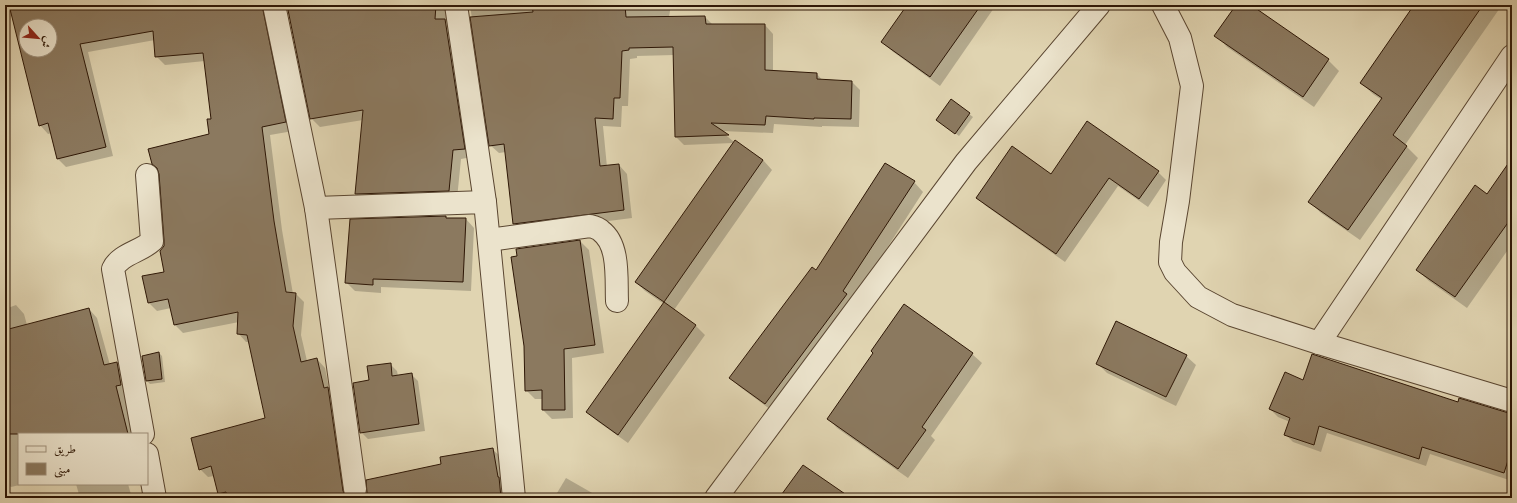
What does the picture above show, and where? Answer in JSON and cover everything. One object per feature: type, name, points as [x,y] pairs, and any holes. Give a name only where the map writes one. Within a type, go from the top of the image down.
[{"type":"street","points":[[274,5],[316,208],[355,489]]},
{"type":"street","points":[[456,5],[485,202],[514,498]]},
{"type":"street","points":[[716,498],[966,162],[1099,5]]},
{"type":"street","points":[[1163,5],[1180,38],[1192,86],[1178,201],[1171,242],[1170,262],[1175,272],[1198,297],[1232,315],[1319,343],[1512,401]]},
{"type":"street","points":[[1319,343],[1512,56]]},
{"type":"street","points":[[143,433],[113,269],[119,260],[145,247],[152,241],[147,175]]},
{"type":"street","points":[[316,208],[485,202]]},
{"type":"street","points":[[489,240],[590,226],[600,230],[609,239],[614,252],[617,301]]},
{"type":"street","points":[[148,460],[155,498]]},
{"type":"building","points":[[9,5],[262,5],[286,122],[262,127],[274,221],[286,292],[296,293],[293,326],[301,362],[317,358],[324,388],[328,387],[343,491],[347,498],[227,498],[226,492],[218,494],[211,466],[199,470],[191,438],[265,418],[247,335],[237,334],[238,312],[174,325],[168,299],[148,303],[142,276],[164,272],[160,251],[164,246],[164,240],[159,174],[157,168],[152,164],[148,149],[209,134],[207,119],[211,119],[203,53],[155,57],[153,31],[80,44],[106,147],[57,159],[48,123],[39,126],[22,58],[58,58],[58,18],[18,18],[18,41]]},
{"type":"building","points":[[287,5],[436,5],[435,19],[445,19],[465,149],[453,150],[449,191],[355,194],[363,110],[310,119]]},
{"type":"building","points":[[532,5],[625,5],[626,17],[705,16],[706,24],[765,24],[765,70],[817,73],[817,79],[852,81],[851,119],[814,119],[766,116],[765,125],[711,123],[729,135],[675,137],[673,47],[629,48],[629,50],[622,51],[620,98],[614,98],[613,119],[595,118],[600,166],[619,164],[624,210],[513,224],[504,144],[489,146],[470,17],[533,12]]},
{"type":"building","points":[[907,5],[981,5],[930,77],[881,42]]},
{"type":"building","points":[[1236,5],[1251,5],[1329,59],[1303,97],[1214,36]]},
{"type":"building","points":[[1414,5],[1483,5],[1393,135],[1407,146],[1348,230],[1308,202],[1382,98],[1360,83]]},
{"type":"building","points":[[951,99],[970,113],[955,134],[936,120]]},
{"type":"building","points":[[1087,121],[1159,171],[1139,199],[1109,178],[1056,254],[976,198],[1012,146],[1051,174]]},
{"type":"building","points":[[735,140],[763,160],[664,302],[635,282]]},
{"type":"building","points":[[1512,158],[1512,217],[1455,297],[1416,270],[1475,185],[1487,194]]},
{"type":"building","points":[[885,163],[915,181],[843,291],[847,294],[765,404],[729,378],[812,267],[816,270]]},
{"type":"building","points":[[446,216],[446,218],[466,218],[463,282],[373,279],[373,285],[345,283],[350,219]]},
{"type":"building","points":[[580,240],[595,345],[564,349],[565,410],[542,410],[542,390],[525,391],[524,346],[511,257],[517,256],[516,249]]},
{"type":"building","points":[[664,302],[696,325],[618,435],[586,412]]},
{"type":"building","points":[[904,304],[973,353],[922,427],[926,430],[898,469],[827,419],[873,353],[871,351]]},
{"type":"building","points":[[89,308],[104,365],[117,362],[121,385],[116,386],[128,433],[5,434],[5,330]]},
{"type":"building","points":[[1116,321],[1187,355],[1166,397],[1096,364]]},
{"type":"building","points":[[159,352],[162,379],[146,381],[142,356]]},
{"type":"building","points":[[1312,354],[1458,402],[1459,398],[1512,414],[1512,448],[1504,473],[1422,447],[1419,459],[1319,426],[1314,445],[1284,435],[1290,418],[1269,409],[1285,372],[1303,380]]},
{"type":"building","points":[[391,363],[392,376],[412,373],[419,424],[360,433],[353,383],[369,380],[367,366]]},
{"type":"building","points":[[493,448],[499,477],[501,498],[363,498],[367,493],[366,480],[441,464],[440,457]]},
{"type":"building","points":[[803,465],[851,498],[779,498]]}]
